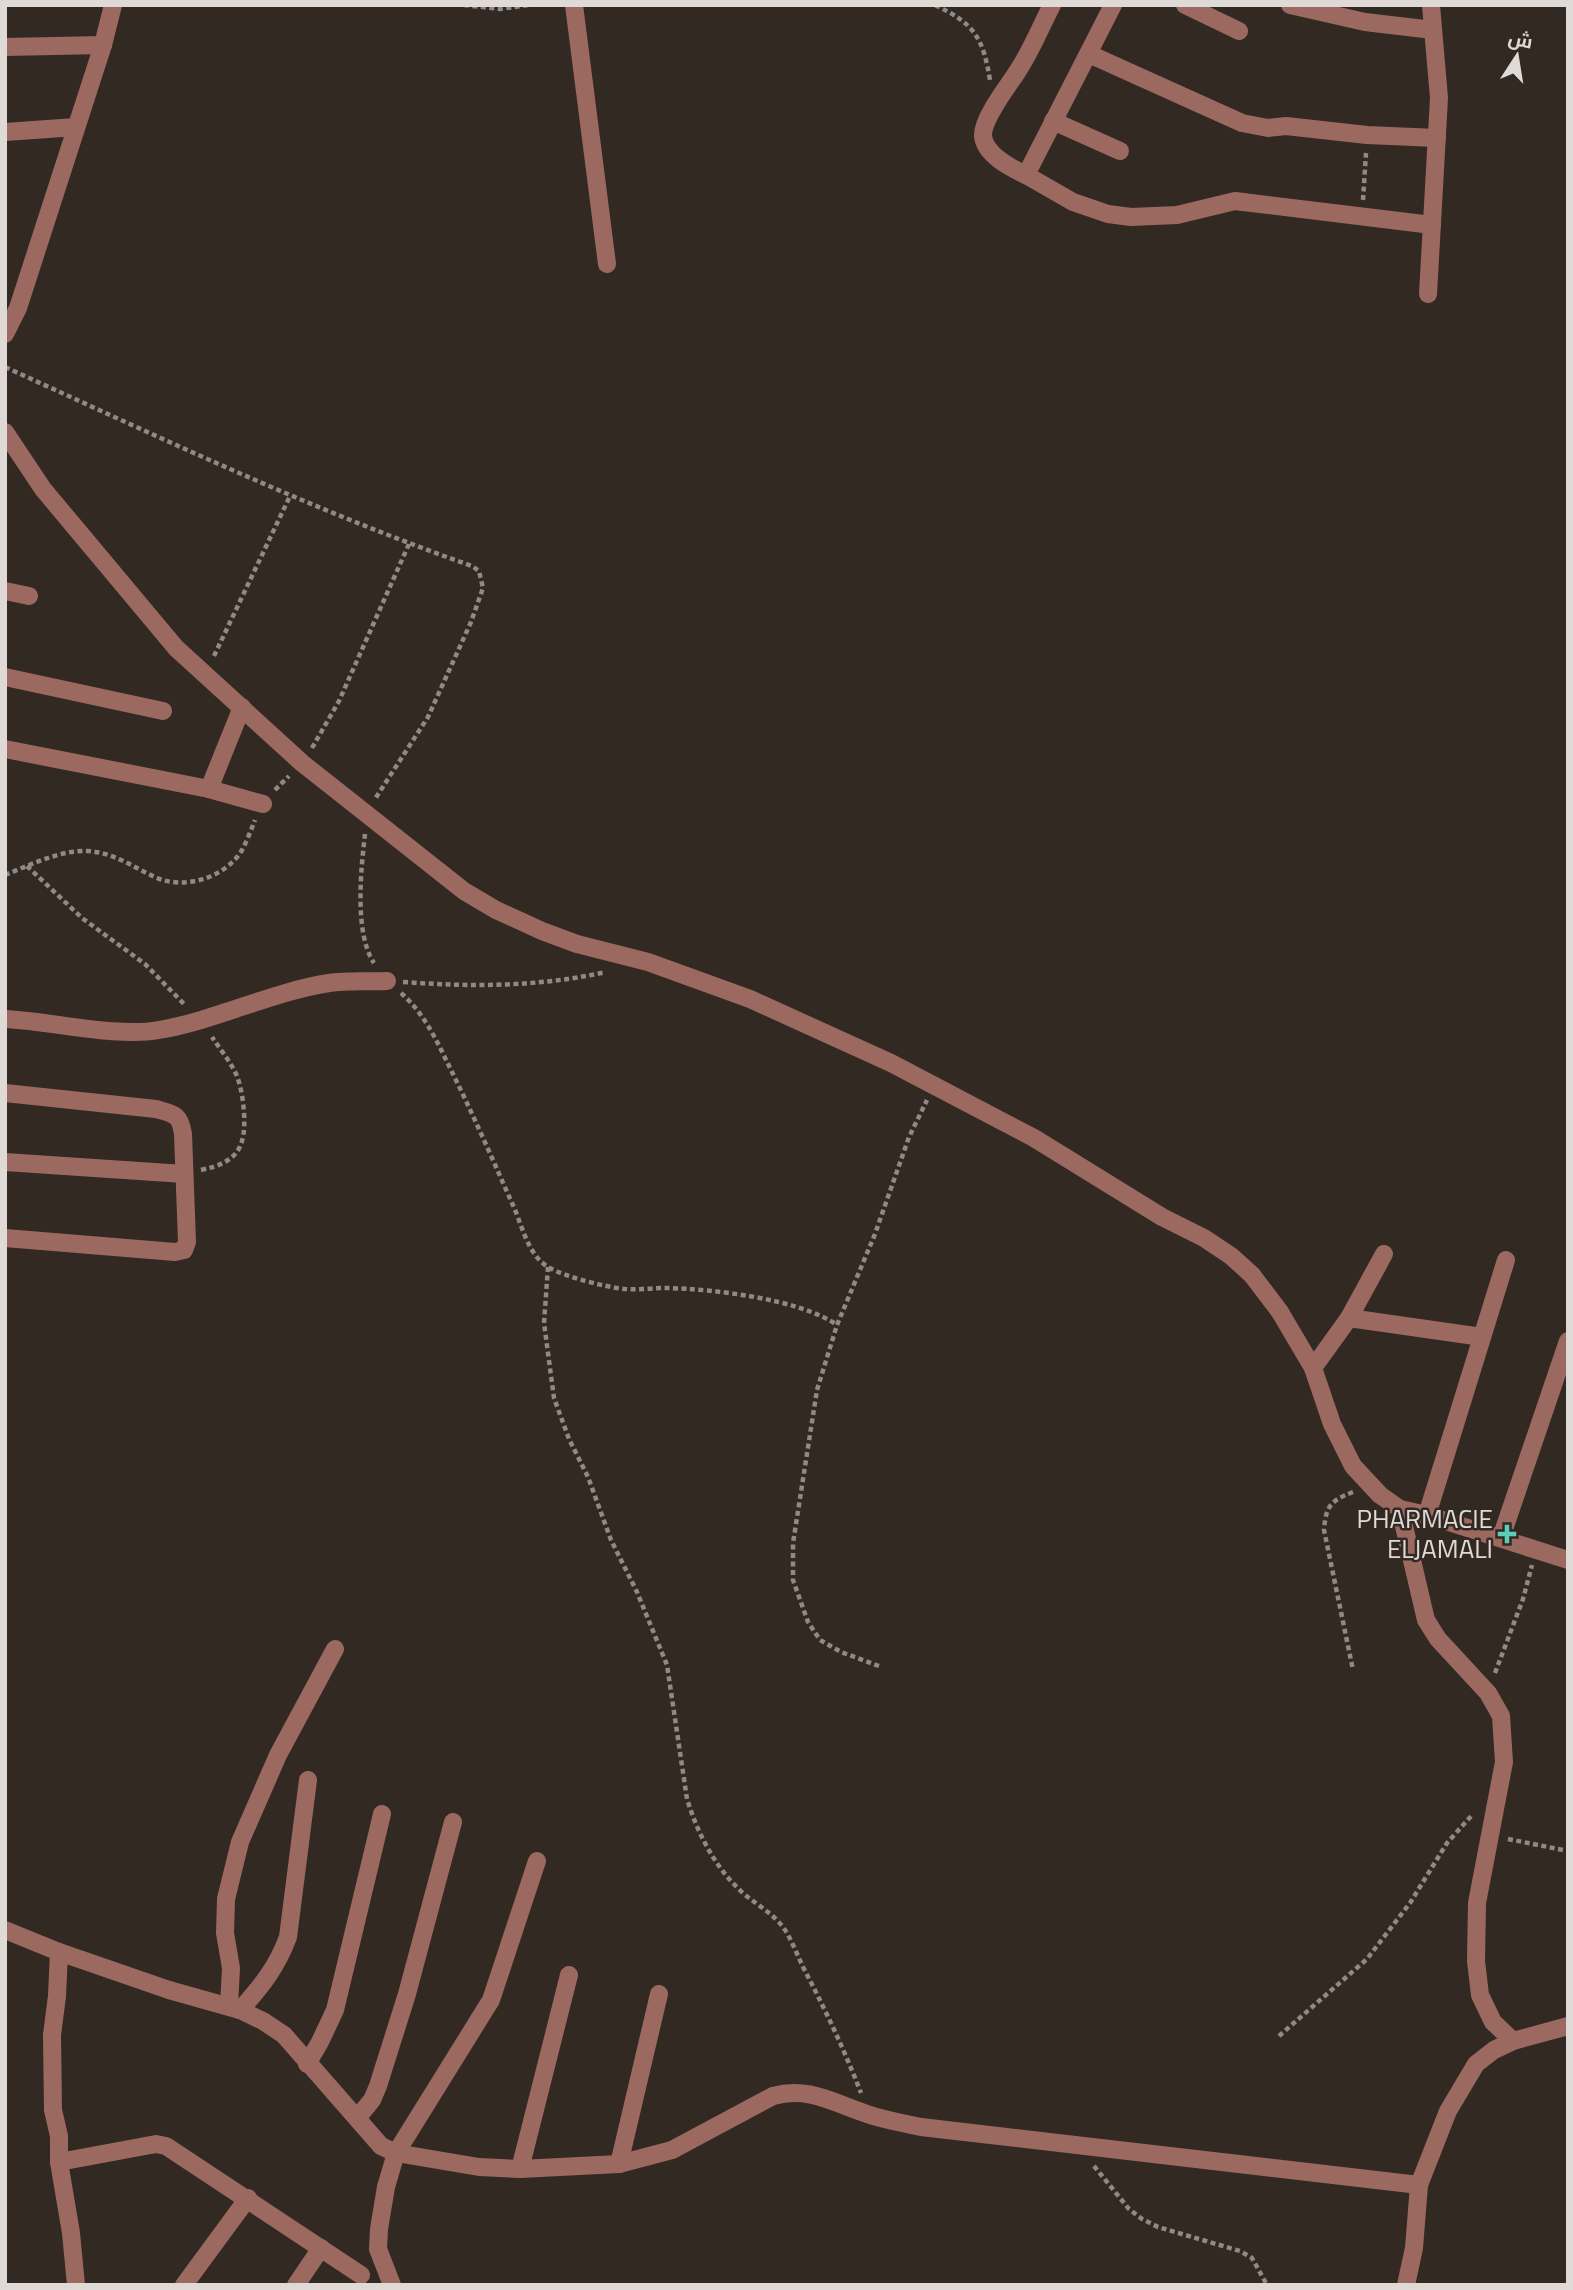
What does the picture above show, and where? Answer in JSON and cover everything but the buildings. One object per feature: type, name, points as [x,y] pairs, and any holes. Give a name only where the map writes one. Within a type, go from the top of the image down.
[{"type":"street","points":[[5,334],[18,308],[103,45],[113,5]]},
{"type":"street","points":[[574,5],[607,264]]},
{"type":"street","points":[[1052,5],[1020,68],[984,126],[983,138],[1001,161],[1073,202],[1119,215],[1177,215],[1234,201],[1432,225]]},
{"type":"street","points":[[1026,175],[1113,5]]},
{"type":"street","points":[[1185,5],[1239,31]]},
{"type":"street","points":[[1290,5],[1365,22],[1433,30]]},
{"type":"street","points":[[1428,293],[1439,99],[1432,5]]},
{"type":"street","points":[[5,47],[103,45]]},
{"type":"street","points":[[1089,54],[1242,123],[1268,128],[1286,126],[1367,135],[1437,138]]},
{"type":"street","points":[[1053,121],[1120,151]]},
{"type":"street","points":[[5,132],[76,127]]},
{"type":"street","points":[[5,432],[51,499],[176,648],[302,763],[464,891],[496,910],[577,944],[657,965],[750,999],[891,1063],[1034,1138],[1162,1217],[1204,1238],[1231,1256],[1252,1275],[1280,1312],[1312,1368],[1332,1424],[1353,1466],[1370,1487],[1401,1509],[1537,1548],[1568,1560]]},
{"type":"street","points":[[5,591],[29,596]]},
{"type":"street","points":[[5,677],[163,711]]},
{"type":"street","points":[[209,789],[242,706]]},
{"type":"street","points":[[5,749],[209,789],[263,804]]},
{"type":"street","points":[[5,1019],[129,1032],[156,1031],[200,1021],[293,991],[330,983],[387,981]]},
{"type":"street","points":[[5,1093],[156,1109],[174,1114],[181,1121],[183,1134],[187,1242],[184,1250],[174,1252],[5,1238]]},
{"type":"street","points":[[5,1162],[184,1174]]},
{"type":"street","points":[[1312,1368],[1349,1318],[1384,1254]]},
{"type":"street","points":[[1427,1515],[1506,1260]]},
{"type":"street","points":[[1349,1318],[1482,1337]]},
{"type":"street","points":[[1501,1538],[1568,1341]]},
{"type":"street","points":[[1401,1509],[1426,1620],[1438,1639],[1488,1693],[1501,1716],[1504,1762],[1477,1903],[1476,1961],[1480,1995],[1493,2022],[1513,2041]]},
{"type":"street","points":[[235,2008],[225,1933],[226,1899],[240,1842],[278,1755],[335,1649]]},
{"type":"street","points":[[235,2008],[266,1980],[279,1961],[288,1937],[308,1780]]},
{"type":"street","points":[[307,2064],[335,2010],[382,1814]]},
{"type":"street","points":[[358,2117],[372,2100],[378,2086],[407,1994],[453,1822]]},
{"type":"street","points":[[391,2285],[379,2249],[382,2207],[396,2153],[491,2000],[537,1861]]},
{"type":"street","points":[[5,1930],[59,1952],[169,1990],[235,2008],[263,2021],[284,2035],[381,2146],[396,2153],[479,2167],[520,2169],[620,2164],[672,2150],[773,2096],[789,2091],[806,2092],[870,2115],[920,2127],[1419,2185]]},
{"type":"street","points":[[59,1952],[51,2063],[52,2110],[59,2136],[59,2162],[71,2233],[76,2285]]},
{"type":"street","points":[[520,2169],[569,1975]]},
{"type":"street","points":[[620,2164],[659,1994]]},
{"type":"street","points":[[1406,2285],[1414,2248],[1419,2185],[1448,2111],[1476,2064],[1494,2050],[1513,2041],[1568,2026]]},
{"type":"street","points":[[59,2162],[156,2144],[166,2146],[248,2197],[321,2248],[357,2280],[379,2249]]},
{"type":"street","points":[[184,2285],[248,2197]]},
{"type":"street","points":[[296,2285],[321,2248]]},
{"type":"path","points":[[464,5],[500,9],[528,5]]},
{"type":"path","points":[[935,5],[968,23],[978,35],[986,58],[994,108]]},
{"type":"path","points":[[1362,217],[1367,135]]},
{"type":"path","points":[[206,673],[290,496]]},
{"type":"path","points":[[5,875],[66,853],[88,851],[110,855],[169,882],[190,882],[221,871],[241,852],[263,804],[302,763],[323,732],[409,544]]},
{"type":"path","points":[[387,981],[512,986],[567,981],[607,971]]},
{"type":"path","points":[[878,1665],[841,1652],[820,1640],[808,1622],[793,1580],[793,1543],[817,1390],[837,1325],[875,1234],[909,1137],[935,1086]]},
{"type":"path","points":[[548,1267],[544,1323],[554,1398],[569,1439],[588,1477],[611,1540],[637,1592],[667,1665],[687,1799],[693,1819],[708,1850],[726,1876],[746,1895],[773,1914],[787,1933],[838,2033],[870,2115]]},
{"type":"path","points":[[1353,1670],[1324,1530],[1327,1510],[1332,1503],[1339,1497],[1370,1487]]},
{"type":"path","points":[[1488,1693],[1523,1599],[1537,1548]]},
{"type":"path","points":[[1279,2036],[1367,1959],[1410,1903],[1447,1843],[1472,1815],[1498,1793]]},
{"type":"path","points":[[1490,1835],[1568,1851]]},
{"type":"path","points":[[1085,2148],[1098,2172],[1129,2209],[1142,2219],[1158,2227],[1240,2251],[1252,2258],[1267,2285]]},
{"type":"place","name":"PHARMACIE ELJAMALI","points":[[1507,1534]]}]
